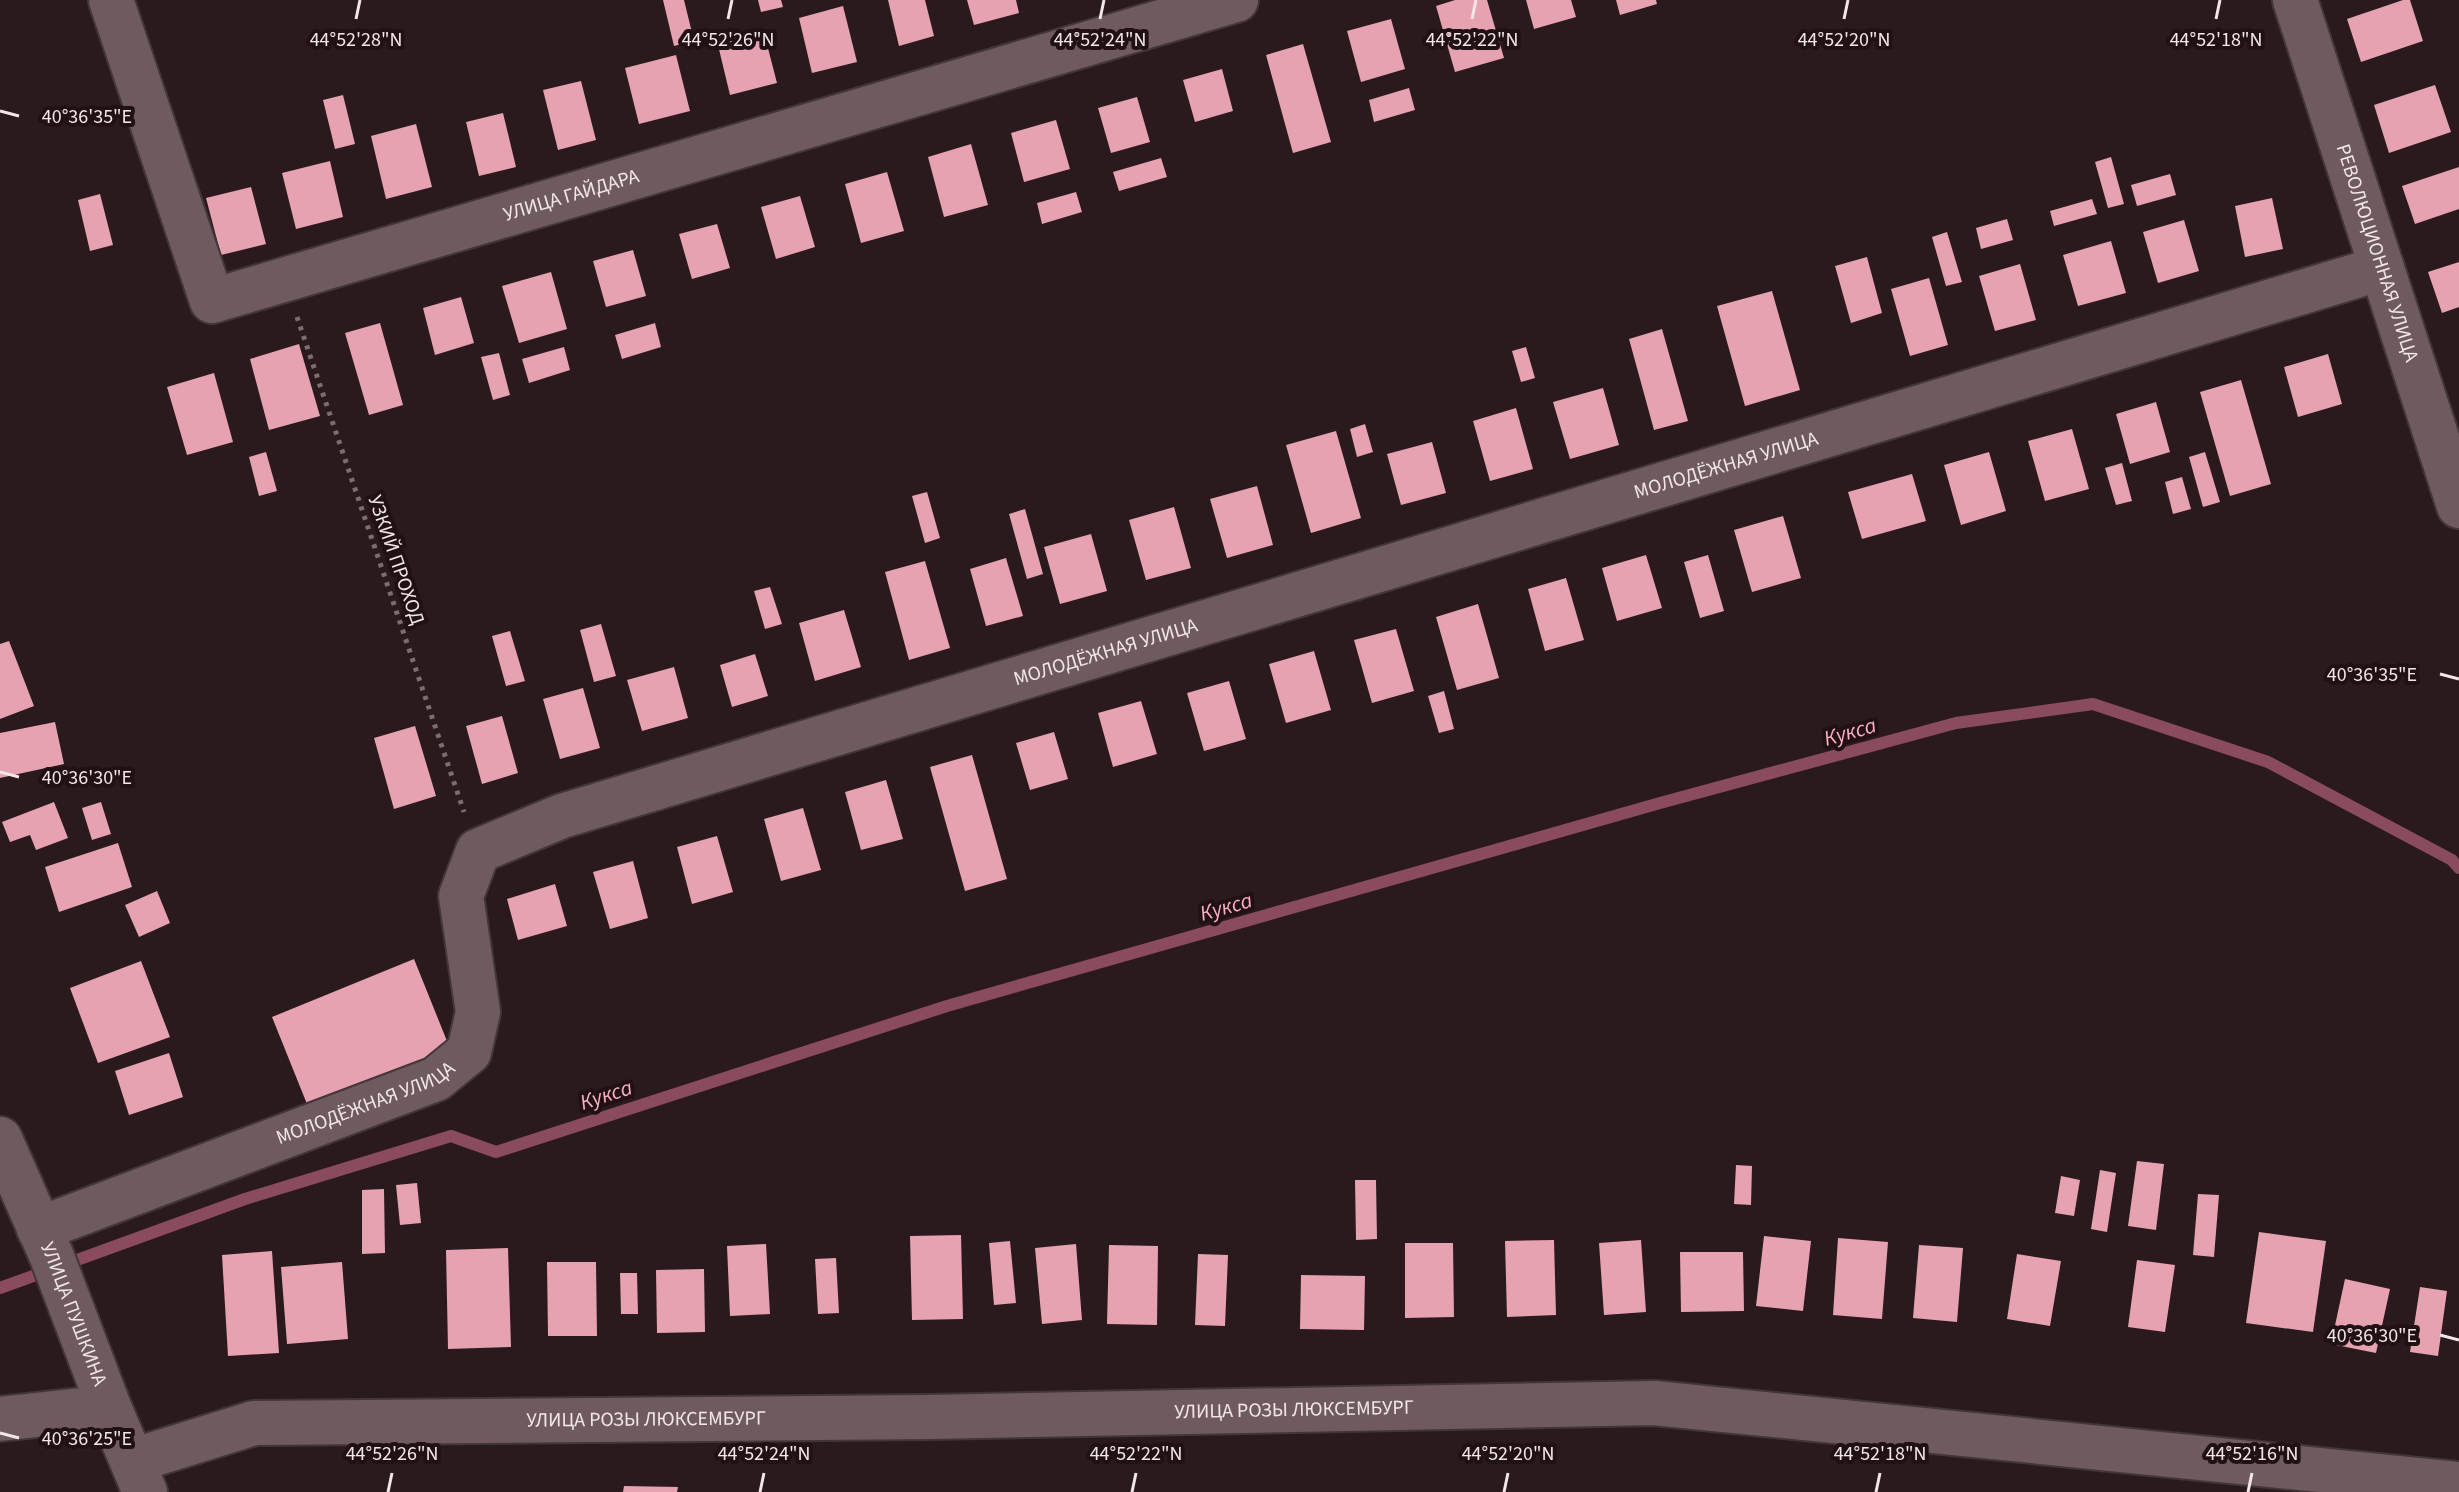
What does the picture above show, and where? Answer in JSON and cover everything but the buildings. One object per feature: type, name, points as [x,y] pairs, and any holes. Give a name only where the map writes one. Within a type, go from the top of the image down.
[{"type":"street","name":"УЛИЦА ГАЙДАРА","points":[[111,0],[212,301],[1236,0]]},
{"type":"street","name":"РЕВОЛЮЦИОННАЯ УЛИЦА","points":[[2295,0],[2459,506]]},
{"type":"street","name":"МОЛОДЁЖНАЯ УЛИЦА","points":[[30,1228],[436,1079],[469,1052],[478,1012],[461,896],[478,851],[562,816],[2382,268]]},
{"type":"street","name":"УЛИЦА ПУШКИНА","points":[[0,1139],[30,1228],[68,1300],[138,1477]]},
{"type":"street","name":"УЛИЦА РОЗЫ ЛЮКСЕМБУРГ","points":[[138,1477],[254,1423],[929,1417],[1654,1403],[2459,1484]]},
{"type":"street","points":[[0,1419],[109,1407]]},
{"type":"path","name":"УЗКИЙ ПРОХОД","points":[[285,280],[478,851]]},
{"type":"waterway","name":"Кукса","points":[[0,1288],[245,1199],[451,1136],[496,1152],[947,1006],[1660,803],[1956,723],[2093,704],[2268,762],[2452,860],[2459,868]]}]
